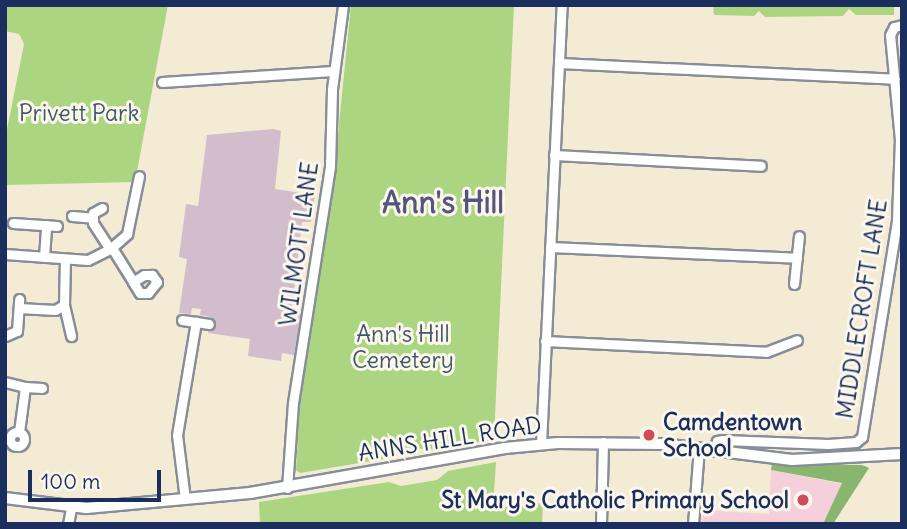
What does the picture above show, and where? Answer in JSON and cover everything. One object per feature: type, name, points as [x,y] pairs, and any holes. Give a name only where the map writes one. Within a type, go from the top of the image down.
[{"type":"street","name":"WILMOTT LANE","points":[[287,488],[293,403],[330,166],[333,71],[343,5]]},
{"type":"street","points":[[541,444],[562,5]]},
{"type":"street","name":"MIDDLECROFT LANE","points":[[714,450],[718,441],[723,440],[792,444],[859,441],[900,220],[901,140],[891,30],[902,25]]},
{"type":"street","points":[[559,63],[895,79]]},
{"type":"street","points":[[162,82],[333,71]]},
{"type":"street","points":[[554,155],[761,166]]},
{"type":"street","points":[[5,254],[88,260],[111,249],[127,234],[139,176]]},
{"type":"street","points":[[93,218],[102,208]]},
{"type":"street","points":[[72,216],[93,218]]},
{"type":"street","points":[[93,218],[133,282]]},
{"type":"street","points":[[13,223],[51,225],[44,257]]},
{"type":"street","points":[[794,284],[799,236]]},
{"type":"street","points":[[550,247],[797,258]]},
{"type":"street","points":[[65,259],[64,305],[71,336]]},
{"type":"street","points":[[5,336],[17,331],[19,303],[55,310],[64,305]]},
{"type":"street","points":[[182,320],[209,324]]},
{"type":"street","points":[[185,499],[177,435],[195,322]]},
{"type":"street","points":[[545,341],[766,352],[797,340]]},
{"type":"street","points":[[5,382],[42,388]]},
{"type":"street","points":[[19,432],[25,387]]},
{"type":"street","points":[[601,524],[603,442]]},
{"type":"street","name":"ANNS HILL ROAD","points":[[5,498],[71,508],[185,499],[287,488],[541,444],[603,442],[699,448],[771,458],[814,460],[902,454]]},
{"type":"street","points":[[693,524],[699,448]]},
{"type":"street","points":[[68,524],[71,508]]},
{"type":"shaded area","points":[[273,129],[281,131],[275,189],[315,195],[311,222],[302,222],[292,307],[301,314],[294,355],[282,353],[281,361],[248,356],[250,339],[208,333],[210,317],[200,315],[201,309],[192,308],[191,314],[179,313],[187,259],[179,257],[186,204],[198,206],[207,135]]},
{"type":"shaded area","name":"St Mary's Catholic Primary School","points":[[771,470],[842,484],[823,524],[702,524],[703,510],[769,514]]},
{"type":"green space","name":"Privett Park","points":[[5,5],[168,5],[135,182],[5,185],[5,140],[24,44],[19,34],[5,31]]},
{"type":"green space","name":"Ann's Hill Cemetery","points":[[351,5],[514,5],[494,439],[439,450],[409,448],[389,458],[300,473],[296,470],[300,398],[337,144]]},
{"type":"green space","points":[[713,5],[894,5],[894,15],[856,15],[849,9],[843,16],[765,17],[759,11],[754,16],[714,15]]},
{"type":"green space","points":[[496,462],[493,508],[543,503],[542,524],[260,524],[259,502],[389,482],[401,486],[437,480],[448,471]]},
{"type":"green space","points":[[772,464],[862,465],[869,468],[833,524],[823,524],[842,483],[771,470]]},
{"type":"place","name":"Camdentown School","points":[[649,435]]},
{"type":"place","name":"St Mary's Catholic Primary School","points":[[803,500]]},
{"type":"district","name":"Ann's Hill","points":[[443,202]]}]
